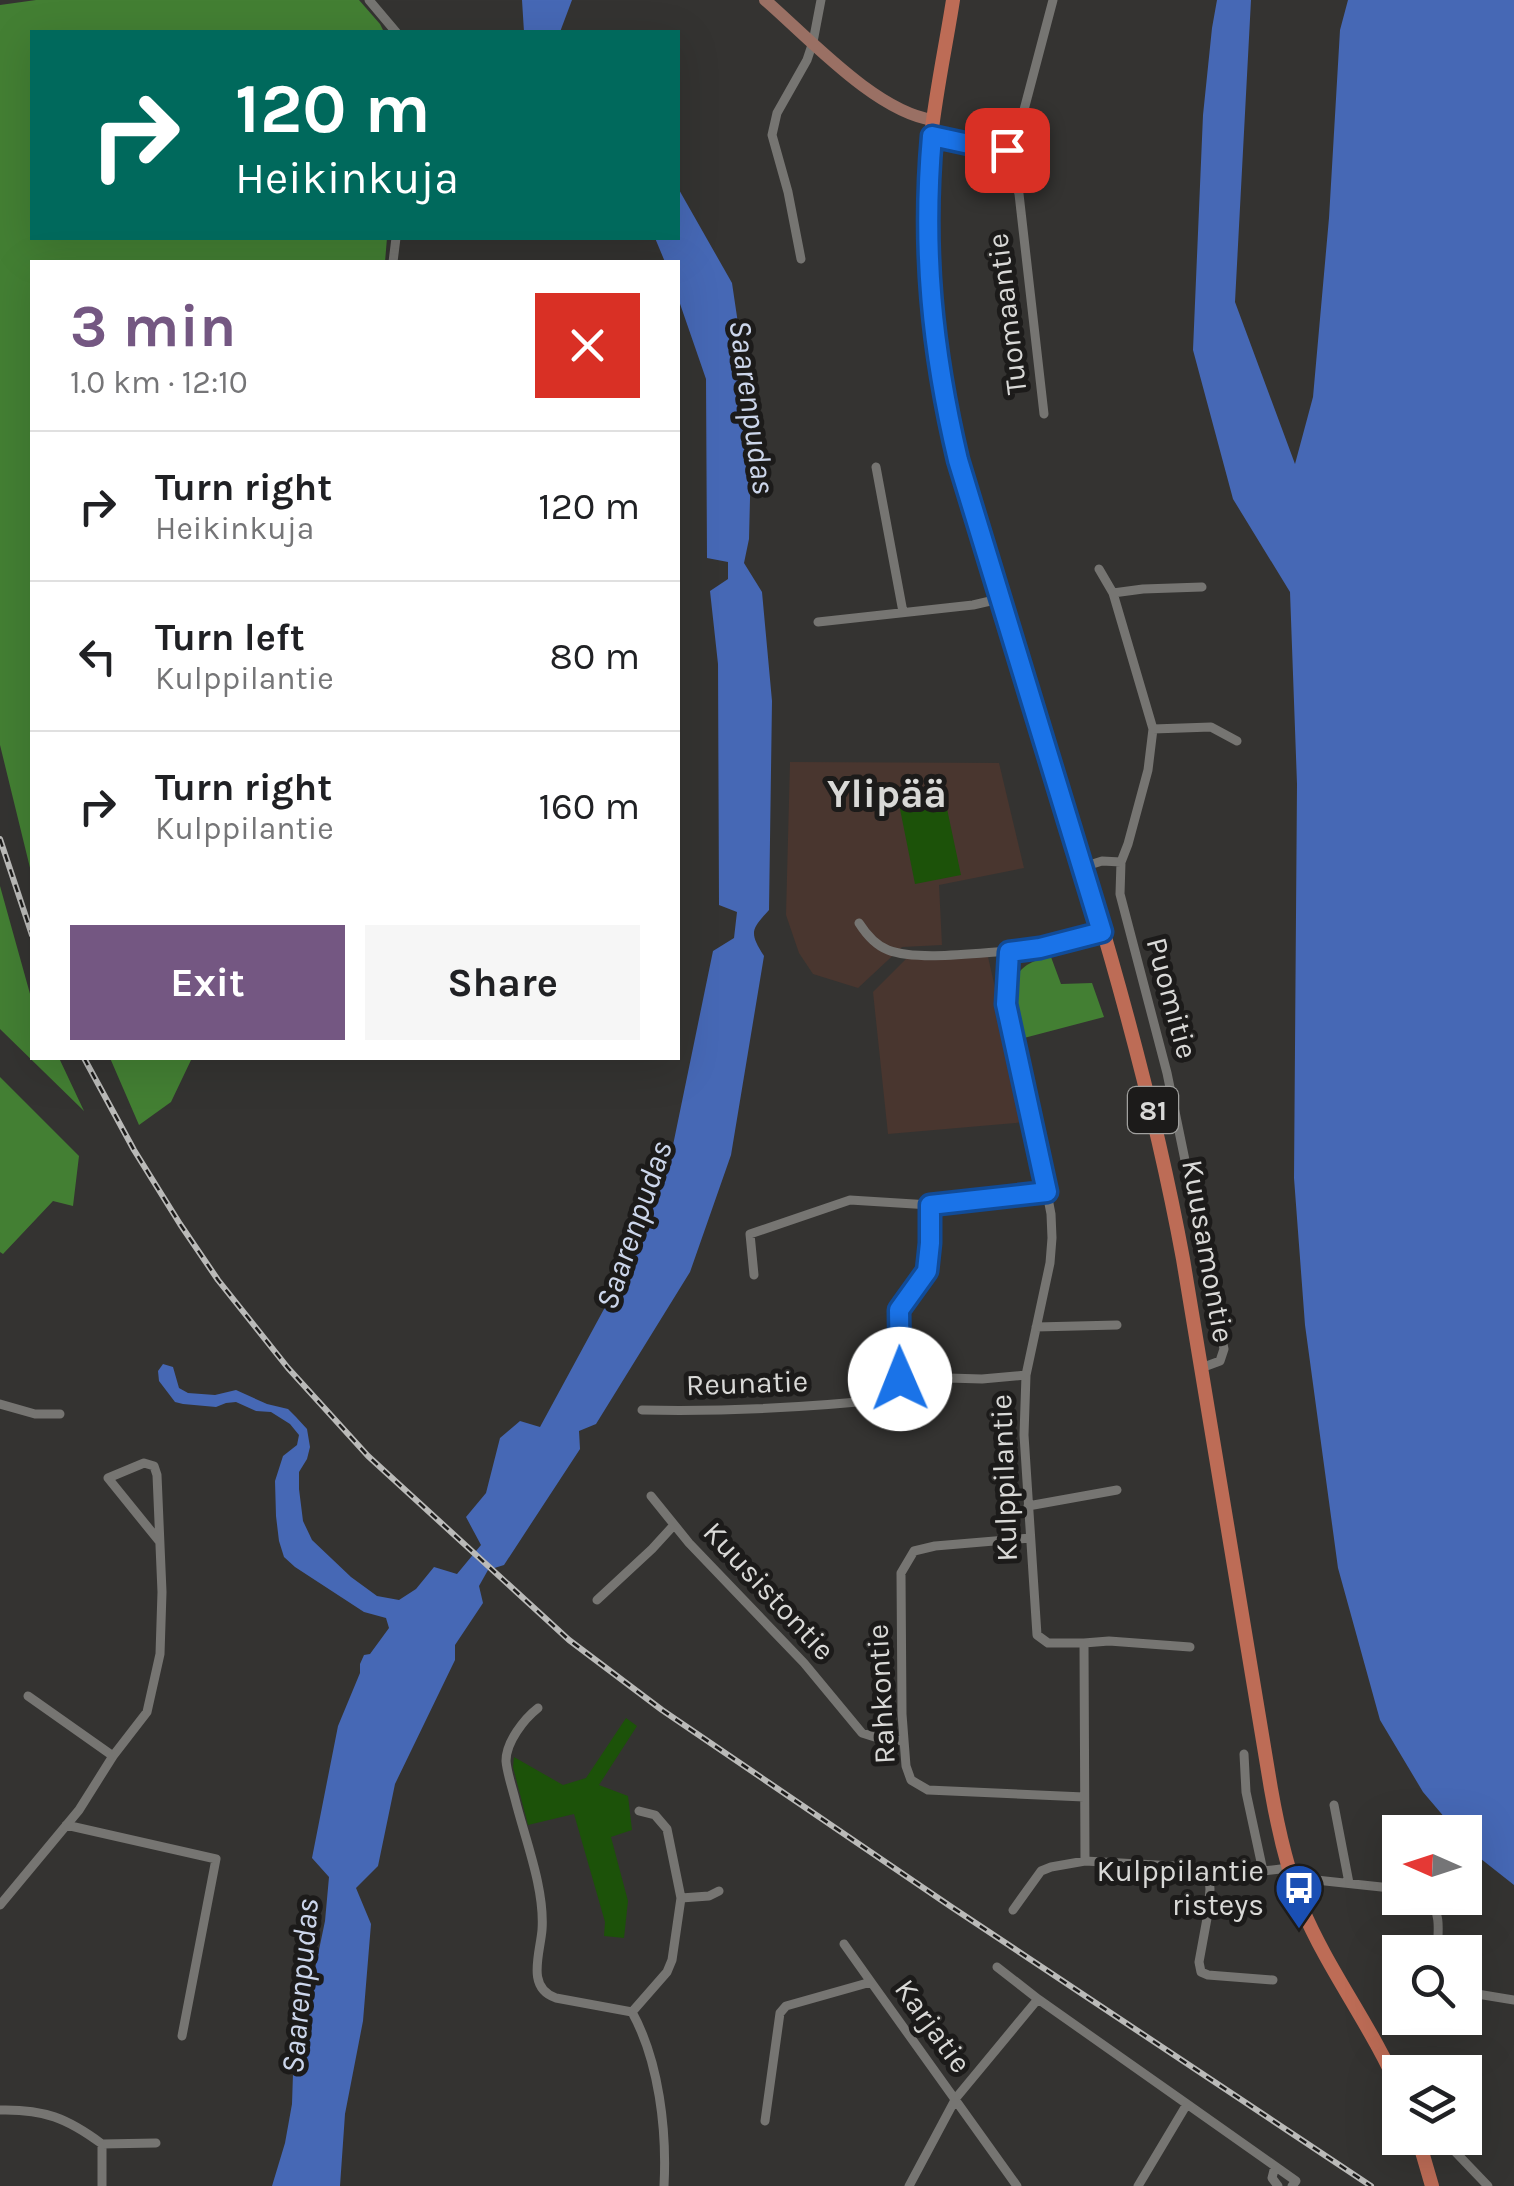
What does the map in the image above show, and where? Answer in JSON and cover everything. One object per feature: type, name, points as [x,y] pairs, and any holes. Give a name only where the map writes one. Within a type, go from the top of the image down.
[{"type":"main road","points":[[766,0],[854,80],[932,128]]},
{"type":"main road","name":"Kuusamontie","points":[[954,0],[932,128],[928,261],[936,347],[958,460],[1150,1098],[1168,1175],[1271,1788],[1291,1875],[1323,1950],[1383,2055]]},
{"type":"main road","points":[[1423,2155],[1432,2186]]},
{"type":"street","points":[[369,0],[394,30]]},
{"type":"street","points":[[802,259],[772,136],[778,113],[807,60],[820,0]]},
{"type":"street","points":[[932,128],[992,149],[1007,150],[1016,140],[1053,0]]},
{"type":"street","name":"Tuomaantie","points":[[1007,150],[1018,194],[1044,414]]},
{"type":"street","points":[[876,467],[903,612]]},
{"type":"street","name":"Puomitie","points":[[1099,569],[1114,593],[1153,730],[1148,770],[1121,862],[1120,894],[1167,1073],[1224,1349],[1220,1361],[1201,1368]]},
{"type":"street","points":[[1114,593],[1202,587]]},
{"type":"street","points":[[818,622],[999,599]]},
{"type":"street","points":[[1153,730],[1211,727],[1238,741]]},
{"type":"street","points":[[1083,867],[1102,861],[1121,862]]},
{"type":"street","points":[[859,923],[886,950],[907,954],[1009,952],[1102,932]]},
{"type":"street","name":"Kulppilantie","points":[[1009,952],[1006,1004],[1047,1192],[1052,1238],[1026,1375],[1024,1435],[1037,1635],[1048,1643],[1084,1644]]},
{"type":"street","points":[[754,1275],[750,1234],[850,1200],[930,1205],[1047,1192]]},
{"type":"street","points":[[909,1385],[900,1379],[899,1310],[927,1271],[930,1205]]},
{"type":"street","points":[[1036,1327],[1117,1324]]},
{"type":"street","name":"Reunatie","points":[[642,1410],[811,1407],[899,1398],[909,1385],[948,1378],[1026,1375]]},
{"type":"street","points":[[0,1404],[35,1414],[60,1414]]},
{"type":"street","points":[[0,1905],[79,1810],[147,1712],[160,1654],[162,1592],[159,1542],[154,1466],[144,1463],[108,1478],[159,1542]]},
{"type":"street","points":[[1028,1506],[1117,1490]]},
{"type":"street","name":"Kuusistontie","points":[[650,1496],[804,1663],[862,1733],[881,1740],[904,1741]]},
{"type":"street","points":[[597,1600],[674,1525]]},
{"type":"street","name":"Rahkontie","points":[[1030,1538],[914,1551],[900,1573],[906,1766],[912,1780],[928,1790],[1084,1797]]},
{"type":"street","points":[[1085,1861],[1084,1644],[1109,1640],[1190,1647]]},
{"type":"street","points":[[28,1696],[113,1756]]},
{"type":"street","points":[[538,1708],[518,1731],[506,1758],[542,1909],[538,1981],[546,1995],[632,2012],[642,2029],[664,2119],[664,2186]]},
{"type":"street","points":[[1244,1754],[1246,1792],[1264,1871]]},
{"type":"street","points":[[1334,1805],[1349,1883]]},
{"type":"street","points":[[632,2012],[667,1972],[681,1898],[667,1829],[654,1816],[639,1811]]},
{"type":"street","points":[[66,1825],[216,1858],[182,2036]]},
{"type":"street","points":[[1013,1910],[1041,1871],[1085,1861],[1264,1871],[1382,1887]]},
{"type":"street","points":[[1208,1868],[1210,1889],[1201,1972],[1272,1980]]},
{"type":"street","points":[[681,1898],[709,1896],[719,1891]]},
{"type":"street","name":"Karjatie","points":[[844,1944],[1017,2186]]},
{"type":"street","points":[[998,1967],[1296,2181],[1292,2186]]},
{"type":"street","name":"Karjatie","points":[[766,2121],[780,2014],[786,2006],[871,1982]]},
{"type":"street","points":[[1482,1995],[1514,2000]]},
{"type":"street","points":[[909,2186],[956,2098],[1038,1999]]},
{"type":"street","points":[[1138,2186],[1186,2104]]},
{"type":"street","points":[[0,2110],[49,2114],[77,2126],[102,2144],[156,2143]]},
{"type":"street","points":[[102,2144],[102,2186]]},
{"type":"street","points":[[1458,2155],[1488,2186]]},
{"type":"street","points":[[1275,2166],[1272,2178],[1278,2186]]},
{"type":"shaded area","points":[[790,762],[999,763],[1024,868],[939,885],[942,945],[902,947],[858,988],[813,974],[799,953],[786,915]]},
{"type":"shaded area","points":[[988,957],[1026,1122],[888,1134],[873,992],[906,959]]},
{"type":"green space","points":[[36,0],[359,0],[383,30],[30,30],[30,240],[387,240],[385,260],[30,260],[30,868],[0,745],[0,5]]},
{"type":"green space","points":[[942,785],[961,875],[915,884],[897,794]]},
{"type":"green space","points":[[0,886],[30,994],[30,1058],[0,1029]]},
{"type":"green space","points":[[1051,957],[1061,984],[1092,983],[1104,1017],[1024,1038],[1014,998],[1017,976],[1034,961]]},
{"type":"green space","points":[[32,1060],[60,1060],[84,1111]]},
{"type":"green space","points":[[111,1060],[191,1060],[171,1102],[139,1125]]},
{"type":"green space","points":[[0,1077],[79,1156],[73,1206],[53,1201],[3,1254],[0,1252]]},
{"type":"green space","points":[[626,1718],[637,1726],[599,1785],[628,1796],[632,1830],[611,1837],[628,1901],[624,1938],[604,1936],[605,1922],[574,1814],[528,1825],[513,1767],[514,1757],[563,1785],[586,1778]]},
{"type":"water","points":[[522,0],[572,0],[561,30],[524,30]]},
{"type":"water","points":[[1217,0],[1251,0],[1235,302],[1295,464],[1313,397],[1340,30],[1348,0],[1514,0],[1514,1885],[1482,1860],[1482,1815],[1443,1815],[1423,1792],[1380,1720],[1338,1568],[1305,1325],[1294,1178],[1297,784],[1290,592],[1233,499],[1193,350],[1203,115]]},
{"type":"water","points":[[680,192],[732,283],[752,418],[749,539],[744,563],[762,592],[772,701],[769,910],[754,932],[764,956],[731,1155],[690,1272],[596,1424],[579,1431],[580,1449],[504,1565],[488,1570],[479,1586],[483,1603],[455,1645],[455,1660],[395,1784],[378,1866],[356,1888],[371,1924],[363,2021],[345,2114],[340,2186],[272,2186],[292,2104],[295,2014],[315,1969],[325,1921],[329,1877],[312,1858],[338,1726],[364,1655],[370,1654],[389,1628],[386,1618],[364,1612],[284,1557],[276,1516],[275,1481],[283,1456],[297,1445],[299,1435],[290,1424],[271,1412],[256,1411],[236,1402],[216,1407],[175,1402],[159,1381],[158,1371],[163,1364],[173,1367],[179,1388],[188,1393],[215,1395],[236,1390],[288,1409],[307,1429],[310,1447],[299,1472],[299,1489],[303,1521],[312,1540],[377,1596],[399,1600],[416,1589],[434,1567],[457,1574],[481,1545],[466,1517],[486,1493],[500,1438],[520,1421],[540,1427],[642,1239],[672,1150],[713,951],[734,938],[737,912],[719,905],[718,664],[710,591],[728,579],[728,562],[707,558],[706,379],[680,304],[680,260],[664,260],[656,240],[680,240]]},
{"type":"railway","points":[[0,839],[30,929]]},
{"type":"railway","points":[[85,1060],[180,1224],[218,1280],[288,1368],[368,1456],[569,1640],[662,1710],[1371,2186]]},
{"type":"place","name":"Kulppilantie risteys","points":[[1299,1930]]},
{"type":"district","name":"Ylipää","points":[[887,793]]},
{"type":"route","points":[[900,1379],[899,1310],[927,1271],[930,1205],[1047,1192],[1006,1004],[1009,952],[1102,932],[967,495],[945,403],[930,303],[928,216],[932,136],[1007,150]]},
{"type":"water label","name":"Saarenpudas","points":[[752,407]]},
{"type":"water label","name":"Saarenpudas","points":[[634,1225]]},
{"type":"water label","name":"Saarenpudas","points":[[300,1986]]}]
